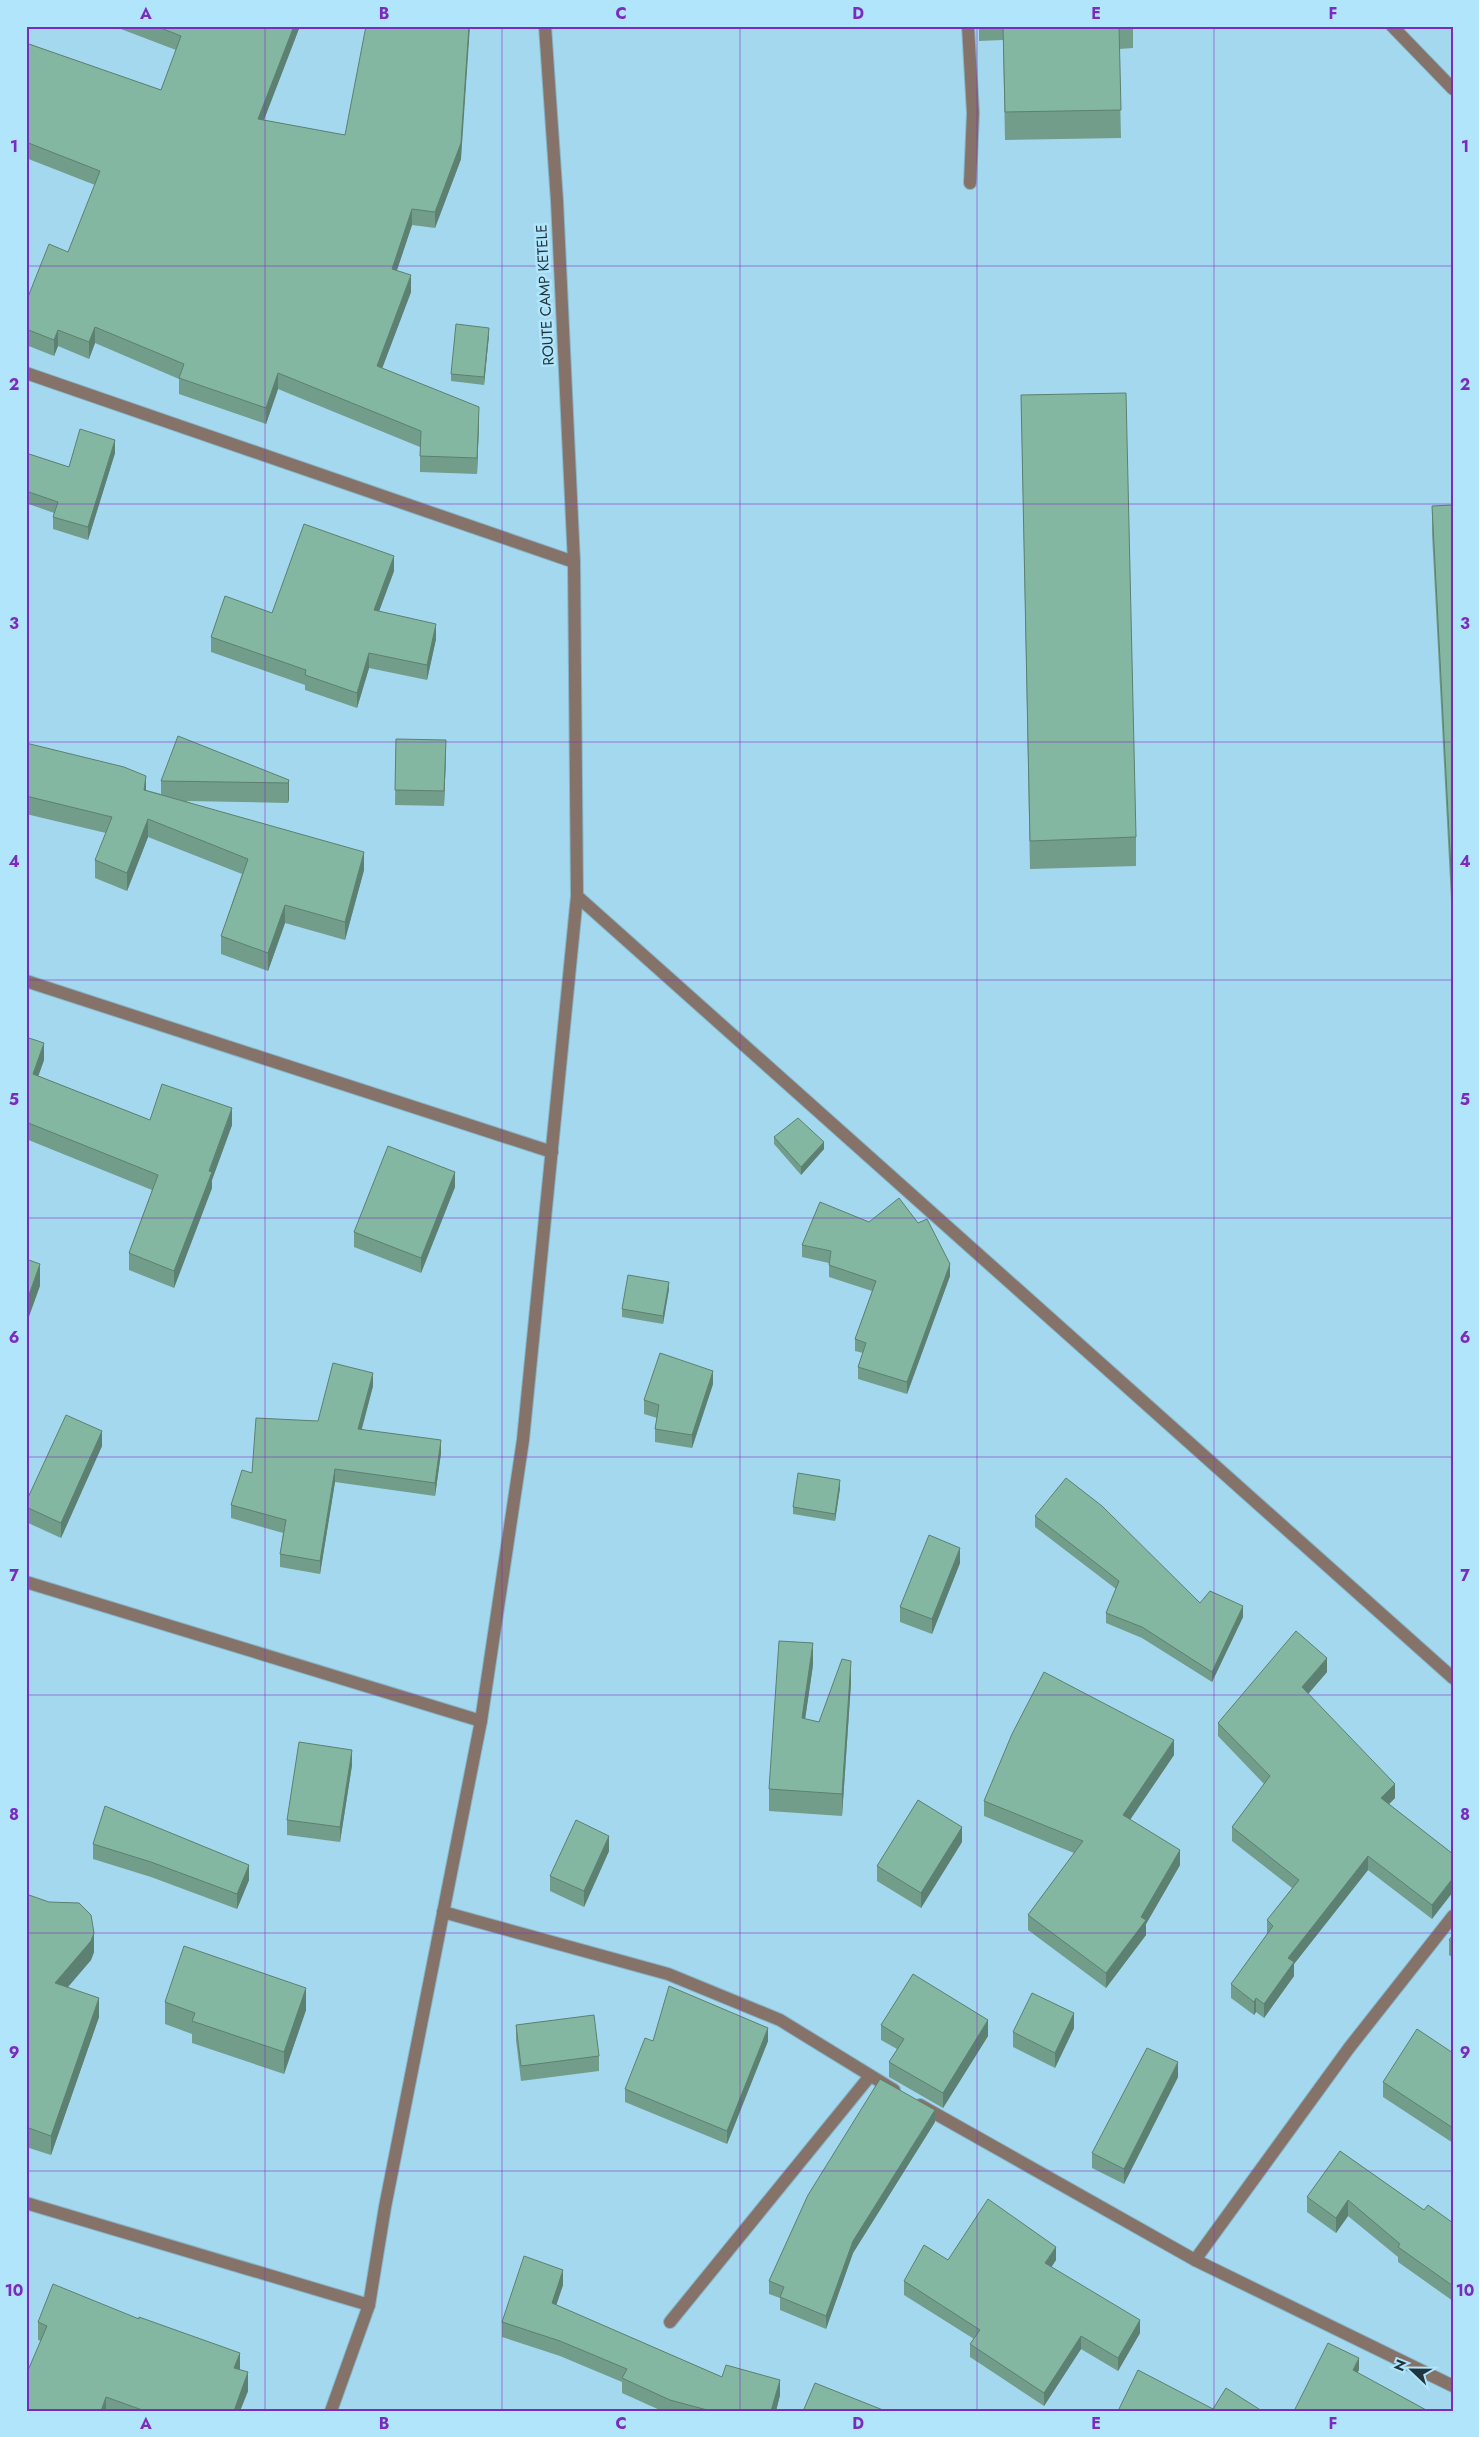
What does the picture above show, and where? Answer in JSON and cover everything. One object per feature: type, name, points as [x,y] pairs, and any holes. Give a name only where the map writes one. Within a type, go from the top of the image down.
[{"type":"street","name":"ROUTE CAMP KETELE","points":[[331,2411],[370,2305],[385,2207],[481,1721],[523,1440],[577,896],[574,562],[557,201],[545,26]]},
{"type":"street","points":[[968,26],[973,113],[970,183]]},
{"type":"street","points":[[1392,26],[1453,89]]},
{"type":"street","points":[[26,373],[574,562]]},
{"type":"street","points":[[577,896],[1453,1678]]},
{"type":"street","points":[[26,981],[552,1152]]},
{"type":"street","points":[[26,1582],[481,1721]]},
{"type":"street","points":[[443,1912],[668,1974],[780,2020],[870,2076],[1195,2260],[1453,2386]]},
{"type":"street","points":[[1195,2260],[1348,2048],[1435,1936],[1453,1916]]},
{"type":"street","points":[[670,2322],[870,2076]]},
{"type":"street","points":[[26,2203],[370,2305]]},
{"type":"building","points":[[156,26],[294,26],[258,119],[345,135],[366,26],[469,26],[461,143],[435,212],[412,209],[392,269],[411,275],[377,366],[479,407],[477,458],[420,456],[421,431],[278,373],[266,408],[179,378],[184,364],[95,327],[89,342],[58,330],[54,340],[26,329],[26,302],[49,244],[68,252],[100,171],[26,142],[26,43],[161,90],[181,36]]},
{"type":"building","points":[[1003,26],[1119,26],[1121,110],[1005,112]]},
{"type":"building","points":[[456,324],[489,328],[484,377],[451,374]]},
{"type":"building","points":[[1126,393],[1136,837],[1030,841],[1021,395]]},
{"type":"building","points":[[80,429],[115,440],[88,527],[53,517],[58,502],[26,491],[26,453],[69,467]]},
{"type":"building","points":[[1453,505],[1453,909],[1432,506]]},
{"type":"building","points":[[304,524],[394,556],[374,610],[436,624],[427,665],[369,653],[357,693],[305,675],[306,670],[211,637],[225,596],[272,613]]},
{"type":"building","points":[[178,736],[289,780],[288,783],[161,781]]},
{"type":"building","points":[[396,739],[446,740],[444,791],[395,790]]},
{"type":"building","points":[[26,743],[124,767],[146,776],[144,790],[364,852],[345,922],[285,905],[268,953],[221,936],[248,859],[148,819],[127,873],[95,860],[112,817],[26,796]]},
{"type":"building","points":[[26,1037],[44,1043],[33,1074],[150,1120],[162,1084],[232,1108],[209,1171],[212,1172],[174,1271],[129,1253],[158,1175],[26,1122]]},
{"type":"building","points":[[798,1118],[824,1142],[801,1167],[774,1137]]},
{"type":"building","points":[[388,1146],[455,1172],[421,1258],[354,1232]]},
{"type":"building","points":[[899,1198],[918,1223],[927,1219],[950,1264],[907,1382],[858,1367],[866,1343],[855,1339],[876,1281],[829,1265],[831,1251],[802,1245],[820,1202],[869,1222]]},
{"type":"building","points":[[26,1259],[40,1264],[26,1303]]},
{"type":"building","points":[[628,1275],[669,1282],[663,1316],[622,1309]]},
{"type":"building","points":[[660,1353],[713,1371],[692,1435],[655,1429],[659,1405],[644,1400]]},
{"type":"building","points":[[333,1363],[373,1373],[358,1429],[441,1440],[435,1483],[335,1469],[320,1561],[280,1554],[286,1520],[231,1505],[242,1470],[252,1473],[256,1418],[318,1421]]},
{"type":"building","points":[[66,1415],[102,1431],[61,1523],[26,1507],[26,1502]]},
{"type":"building","points":[[798,1473],[840,1480],[835,1514],[793,1507]]},
{"type":"building","points":[[1066,1478],[1102,1506],[1200,1603],[1210,1591],[1243,1606],[1212,1672],[1142,1627],[1106,1613],[1119,1581],[1035,1516]]},
{"type":"building","points":[[929,1535],[960,1548],[932,1619],[900,1607]]},
{"type":"building","points":[[1296,1631],[1327,1658],[1302,1687],[1395,1784],[1381,1798],[1453,1854],[1453,1878],[1432,1905],[1368,1856],[1288,1958],[1294,1962],[1264,2004],[1256,1998],[1254,2002],[1231,1984],[1273,1926],[1267,1920],[1299,1880],[1232,1827],[1270,1776],[1218,1723]]},
{"type":"building","points":[[779,1641],[813,1643],[802,1718],[819,1722],[842,1659],[851,1661],[842,1794],[769,1789]]},
{"type":"building","points":[[1044,1672],[1174,1740],[1123,1815],[1180,1850],[1141,1917],[1146,1920],[1106,1973],[1028,1915],[1083,1841],[984,1801],[1012,1734]]},
{"type":"building","points":[[299,1742],[352,1750],[340,1827],[287,1820]]},
{"type":"building","points":[[918,1800],[962,1827],[921,1893],[877,1866]]},
{"type":"building","points":[[105,1806],[249,1865],[237,1894],[151,1862],[93,1844]]},
{"type":"building","points":[[576,1820],[609,1836],[584,1891],[550,1876]]},
{"type":"building","points":[[26,1894],[49,1902],[79,1903],[91,1915],[94,1933],[91,1941],[55,1983],[99,1998],[51,2136],[26,2127]]},
{"type":"building","points":[[1453,1935],[1453,1943],[1449,1940]]},
{"type":"building","points":[[184,1946],[306,1988],[284,2052],[192,2021],[195,2013],[165,2002]]},
{"type":"building","points":[[913,1974],[988,2020],[943,2093],[889,2062],[904,2039],[881,2025]]},
{"type":"building","points":[[669,1986],[768,2028],[727,2131],[625,2089],[645,2038],[653,2041]]},
{"type":"building","points":[[1032,1993],[1074,2013],[1055,2053],[1013,2032]]},
{"type":"building","points":[[594,2015],[599,2056],[521,2066],[516,2025]]},
{"type":"building","points":[[1417,2029],[1453,2053],[1453,2128],[1383,2082]]},
{"type":"building","points":[[1147,2048],[1178,2062],[1124,2169],[1092,2153]]},
{"type":"building","points":[[880,2079],[935,2110],[853,2241],[826,2316],[780,2297],[784,2287],[769,2281],[808,2195]]},
{"type":"building","points":[[1340,2151],[1424,2210],[1428,2205],[1453,2223],[1453,2286],[1398,2247],[1400,2244],[1348,2200],[1336,2218],[1307,2197]]},
{"type":"building","points":[[988,2199],[1056,2247],[1045,2263],[1140,2320],[1118,2358],[1081,2336],[1044,2393],[970,2344],[980,2330],[904,2281],[924,2245],[948,2260]]},
{"type":"building","points":[[524,2256],[563,2270],[552,2303],[722,2377],[726,2365],[780,2380],[771,2411],[711,2411],[670,2400],[622,2378],[627,2369],[560,2341],[502,2322]]},
{"type":"building","points":[[53,2284],[139,2319],[139,2317],[240,2353],[234,2368],[248,2372],[234,2411],[145,2411],[106,2397],[101,2411],[26,2411],[26,2375],[47,2326],[38,2322]]},
{"type":"building","points":[[1328,2343],[1359,2358],[1353,2370],[1428,2411],[1294,2411]]},
{"type":"building","points":[[1138,2370],[1213,2409],[1226,2388],[1262,2411],[1118,2411]]},
{"type":"building","points":[[815,2383],[885,2411],[808,2411],[804,2409]]}]
